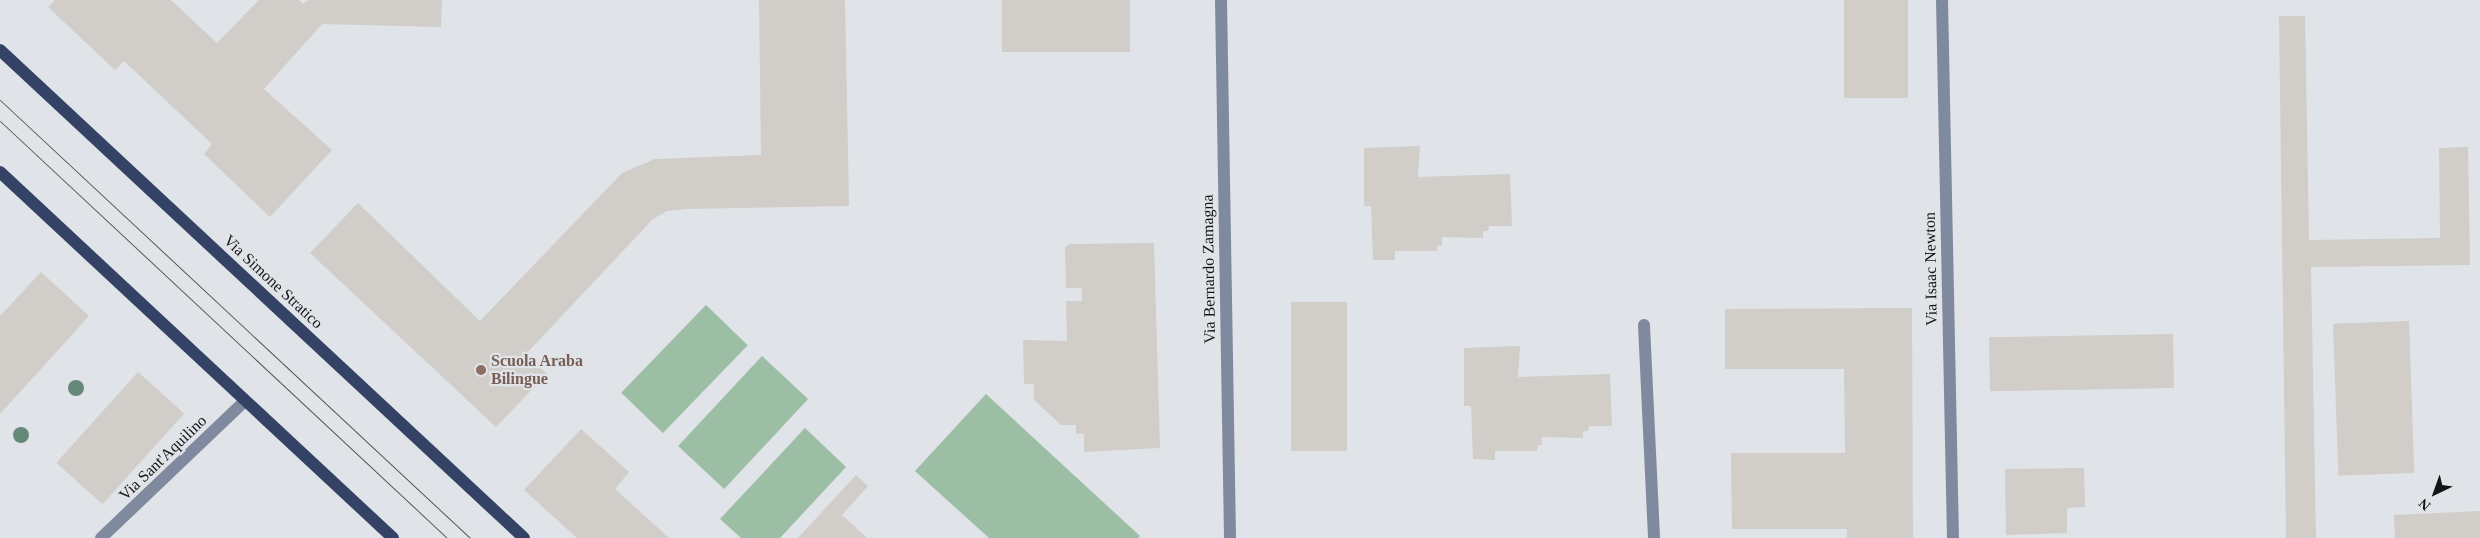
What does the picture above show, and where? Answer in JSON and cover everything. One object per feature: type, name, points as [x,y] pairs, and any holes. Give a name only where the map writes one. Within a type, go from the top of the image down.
[{"type":"main road","name":"Via Simone Stratico","points":[[0,50],[524,538]]},
{"type":"main road","points":[[0,172],[393,538]]},
{"type":"street","name":"Via Bernardo Zamagna","points":[[1221,0],[1230,538]]},
{"type":"street","name":"Via Isaac Newton","points":[[1942,0],[1953,538]]},
{"type":"street","points":[[1644,325],[1654,538]]},
{"type":"street","name":"Via Sant'Aquilino","points":[[101,538],[245,401]]},
{"type":"green space","points":[[706,305],[748,345],[663,433],[621,393]]},
{"type":"green space","points":[[762,356],[808,399],[724,489],[678,446]]},
{"type":"green space","points":[[986,394],[1140,536],[1138,538],[989,538],[915,471]]},
{"type":"green space","points":[[805,428],[846,467],[780,538],[741,538],[720,519]]},
{"type":"building","points":[[55,0],[171,0],[217,43],[259,0],[299,0],[303,4],[309,0],[442,0],[441,27],[322,24],[264,89],[332,150],[270,217],[204,154],[212,144],[124,61],[115,70],[48,7]]},
{"type":"building","points":[[759,0],[845,0],[849,206],[687,209],[667,211],[653,219],[525,355],[547,374],[496,427],[310,253],[358,203],[480,321],[622,173],[655,159],[761,155]]},
{"type":"building","points":[[1002,0],[1130,0],[1130,52],[1002,52]]},
{"type":"building","points":[[1844,0],[1908,0],[1908,98],[1844,98]]},
{"type":"building","points":[[2279,16],[2305,16],[2309,240],[2440,238],[2439,148],[2468,147],[2470,265],[2311,267],[2316,538],[2286,538]]},
{"type":"building","points":[[1420,146],[1418,177],[1510,174],[1512,226],[1489,226],[1488,231],[1483,231],[1483,238],[1442,237],[1442,246],[1438,245],[1437,251],[1395,251],[1395,260],[1373,260],[1371,206],[1364,206],[1364,148]]},
{"type":"building","points":[[1154,243],[1160,448],[1084,452],[1084,434],[1076,434],[1076,425],[1061,425],[1034,400],[1034,384],[1024,384],[1023,340],[1067,341],[1066,301],[1082,301],[1082,288],[1066,288],[1065,247],[1070,244]]},
{"type":"building","points":[[41,272],[89,316],[0,414],[0,316]]},
{"type":"building","points":[[1291,302],[1347,302],[1347,451],[1291,451]]},
{"type":"building","points":[[1912,308],[1913,538],[1847,538],[1847,529],[1732,529],[1731,453],[1845,453],[1844,369],[1725,369],[1725,309]]},
{"type":"building","points":[[2409,321],[2414,473],[2338,476],[2333,324]]},
{"type":"building","points":[[2173,334],[2174,388],[1990,391],[1989,337]]},
{"type":"building","points":[[1520,346],[1518,377],[1610,374],[1612,426],[1589,426],[1588,431],[1583,431],[1583,438],[1542,437],[1542,445],[1538,445],[1537,451],[1495,451],[1495,460],[1473,459],[1471,406],[1464,406],[1464,348]]},
{"type":"building","points":[[138,372],[184,413],[102,504],[56,463]]},
{"type":"building","points":[[581,429],[629,472],[615,489],[669,538],[577,538],[524,490]]},
{"type":"building","points":[[2084,468],[2085,507],[2067,508],[2067,533],[2006,535],[2005,469]]},
{"type":"building","points":[[856,475],[868,486],[842,515],[867,538],[798,538]]},
{"type":"building","points":[[2480,511],[2480,538],[2395,538],[2394,515]]},
{"type":"tram line","points":[[0,100],[470,538]]},
{"type":"tram line","points":[[0,121],[447,538]]},
{"type":"place","name":"Scuola Araba Bilingue","points":[[481,370]]}]
